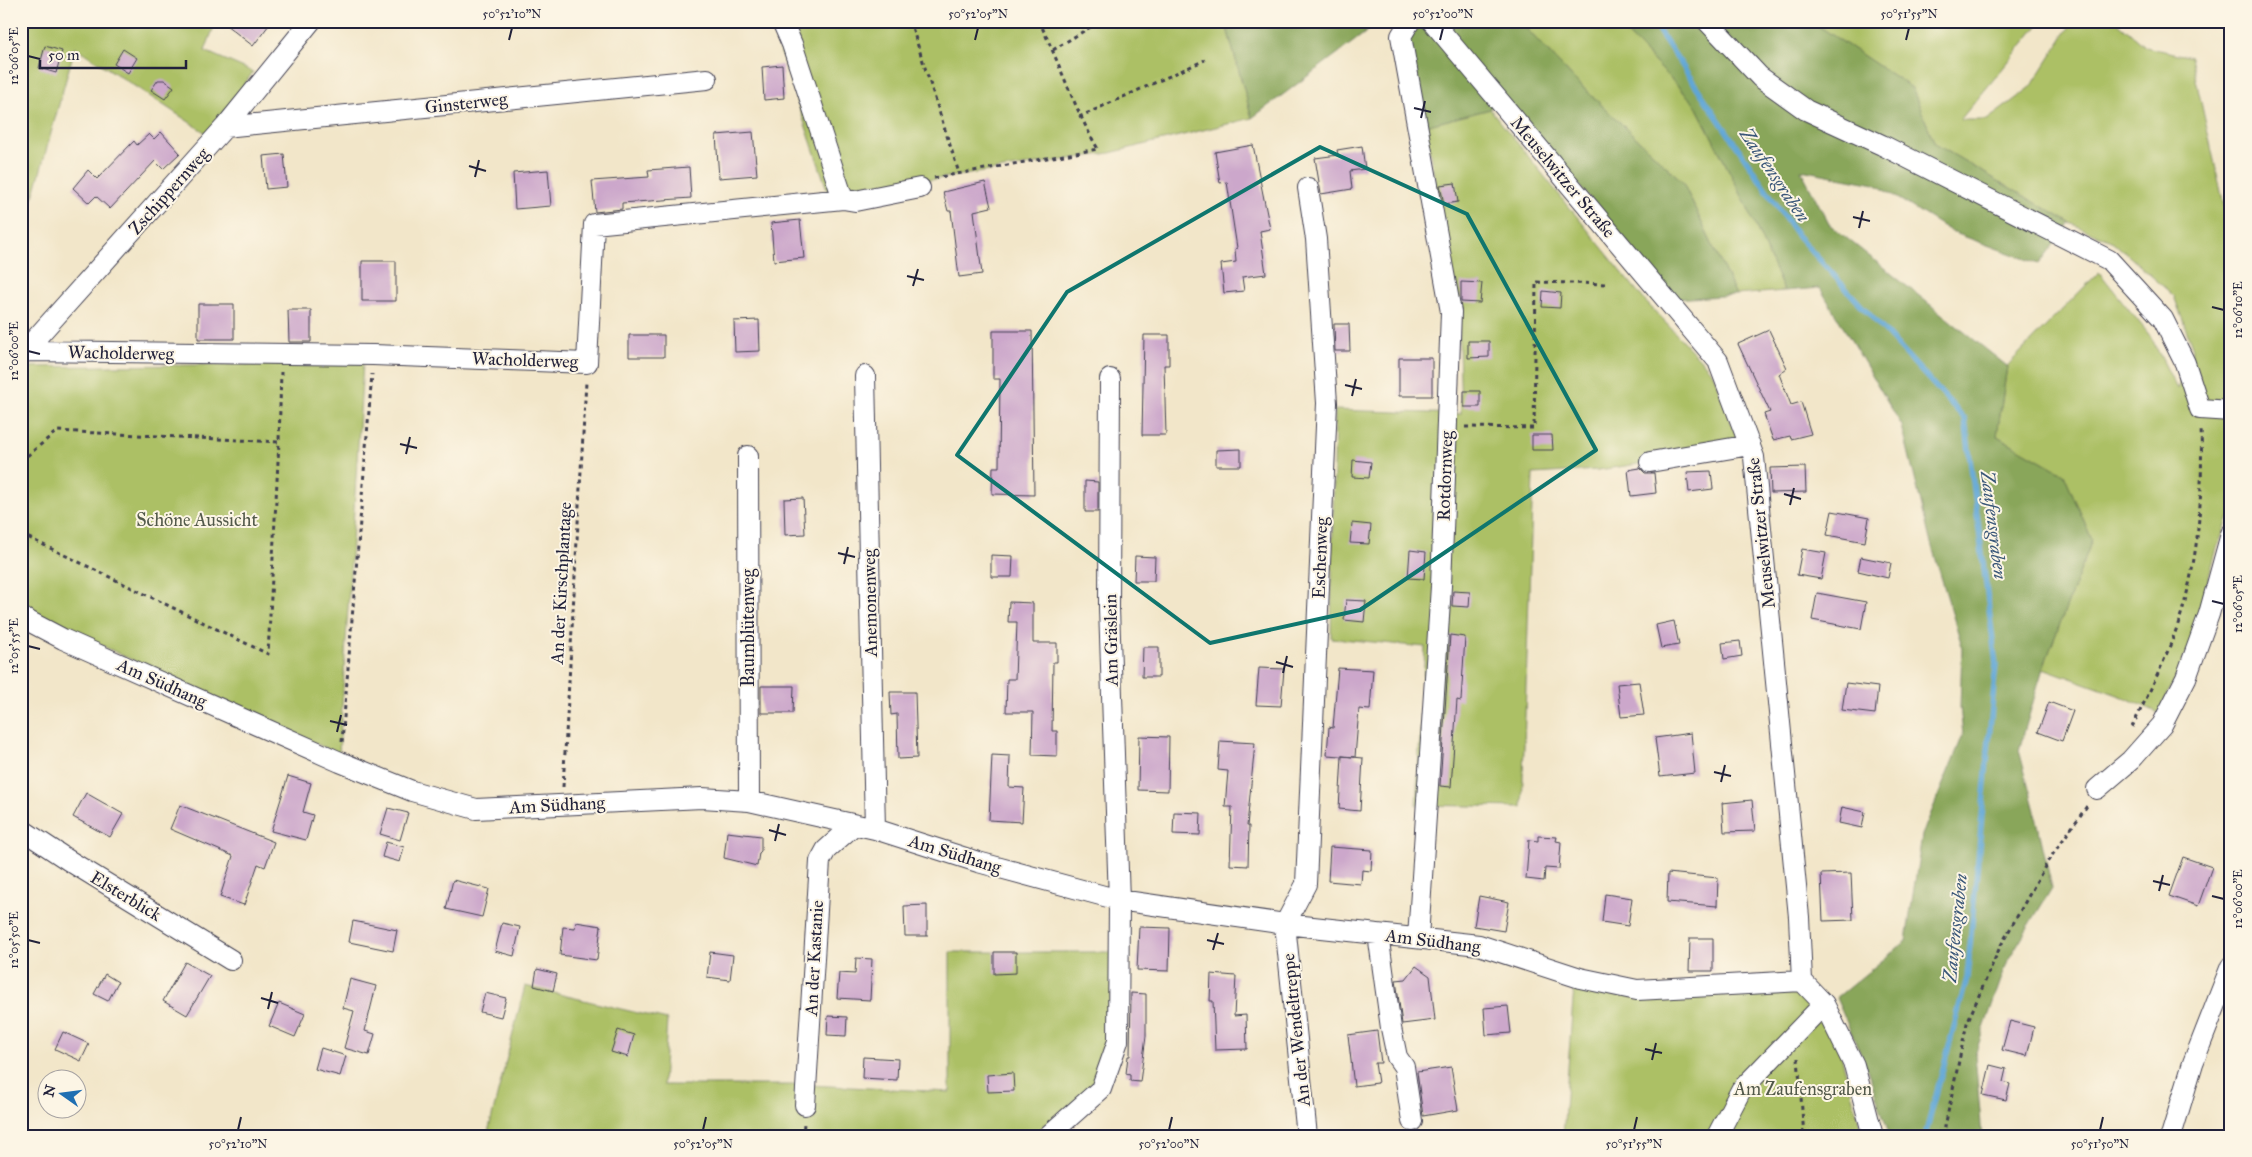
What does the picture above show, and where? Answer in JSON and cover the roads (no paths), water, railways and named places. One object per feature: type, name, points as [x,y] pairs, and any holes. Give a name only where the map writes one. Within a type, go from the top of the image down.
[{"type":"street","name":"Zschippernweg","points":[[24,353],[225,128],[311,21]]},
{"type":"street","points":[[782,21],[792,44],[843,199]]},
{"type":"street","name":"Rotdornweg","points":[[1410,21],[1400,36],[1451,312],[1441,586],[1418,938]]},
{"type":"street","name":"Meuselwitzer Straße","points":[[1432,21],[1718,361],[1750,445],[1756,467],[1799,917],[1802,981]]},
{"type":"street","points":[[1706,21],[1760,77],[1806,110],[1882,145],[2109,260],[2163,319],[2185,363],[2200,409],[2231,411]]},
{"type":"street","name":"Ginsterweg","points":[[225,128],[707,78]]},
{"type":"street","name":"Wacholderweg","points":[[24,353],[373,354],[587,363],[594,224],[843,199],[855,201],[926,183]]},
{"type":"street","name":"Eschenweg","points":[[1284,924],[1306,884],[1327,404],[1316,239],[1308,188]]},
{"type":"street","name":"Anemonenweg","points":[[865,376],[875,829]]},
{"type":"street","name":"Am Gräslein","points":[[1110,379],[1109,608],[1119,900]]},
{"type":"street","points":[[1650,462],[1750,445]]},
{"type":"street","name":"Baumblütenweg","points":[[748,456],[749,801]]},
{"type":"street","points":[[2097,789],[2131,760],[2162,725],[2189,669],[2209,614],[2231,534]]},
{"type":"street","name":"Am Südhang","points":[[21,617],[63,638],[340,762],[412,791],[476,809],[702,798],[749,801],[875,829],[978,862],[1119,900],[1284,924],[1479,945],[1580,978],[1637,990],[1802,981]]},
{"type":"street","name":"An der Kastanie","points":[[806,1104],[820,862],[826,850],[854,825]]},
{"type":"street","name":"Elsterblick","points":[[21,830],[231,960]]},
{"type":"street","points":[[1048,1136],[1101,1089],[1118,1041],[1119,900]]},
{"type":"street","name":"An der Wendeltreppe","points":[[1284,924],[1306,1136]]},
{"type":"street","points":[[1378,934],[1391,1028],[1398,1057],[1404,1067],[1412,1121]]},
{"type":"street","points":[[2171,1136],[2193,1063],[2231,966]]},
{"type":"street","points":[[1802,981],[1824,1004],[1854,1065],[1873,1136]]},
{"type":"street","points":[[1717,1136],[1740,1090],[1824,1004]]},
{"type":"waterway","name":"Zaufensgraben","points":[[1652,21],[1797,235],[1965,419],[1996,664],[1967,978],[1925,1136]]},
{"type":"park label","name":"Schöne Aussicht","points":[[197,520]]},
{"type":"park label","name":"Am Zaufensgraben","points":[[1803,1089]]}]
